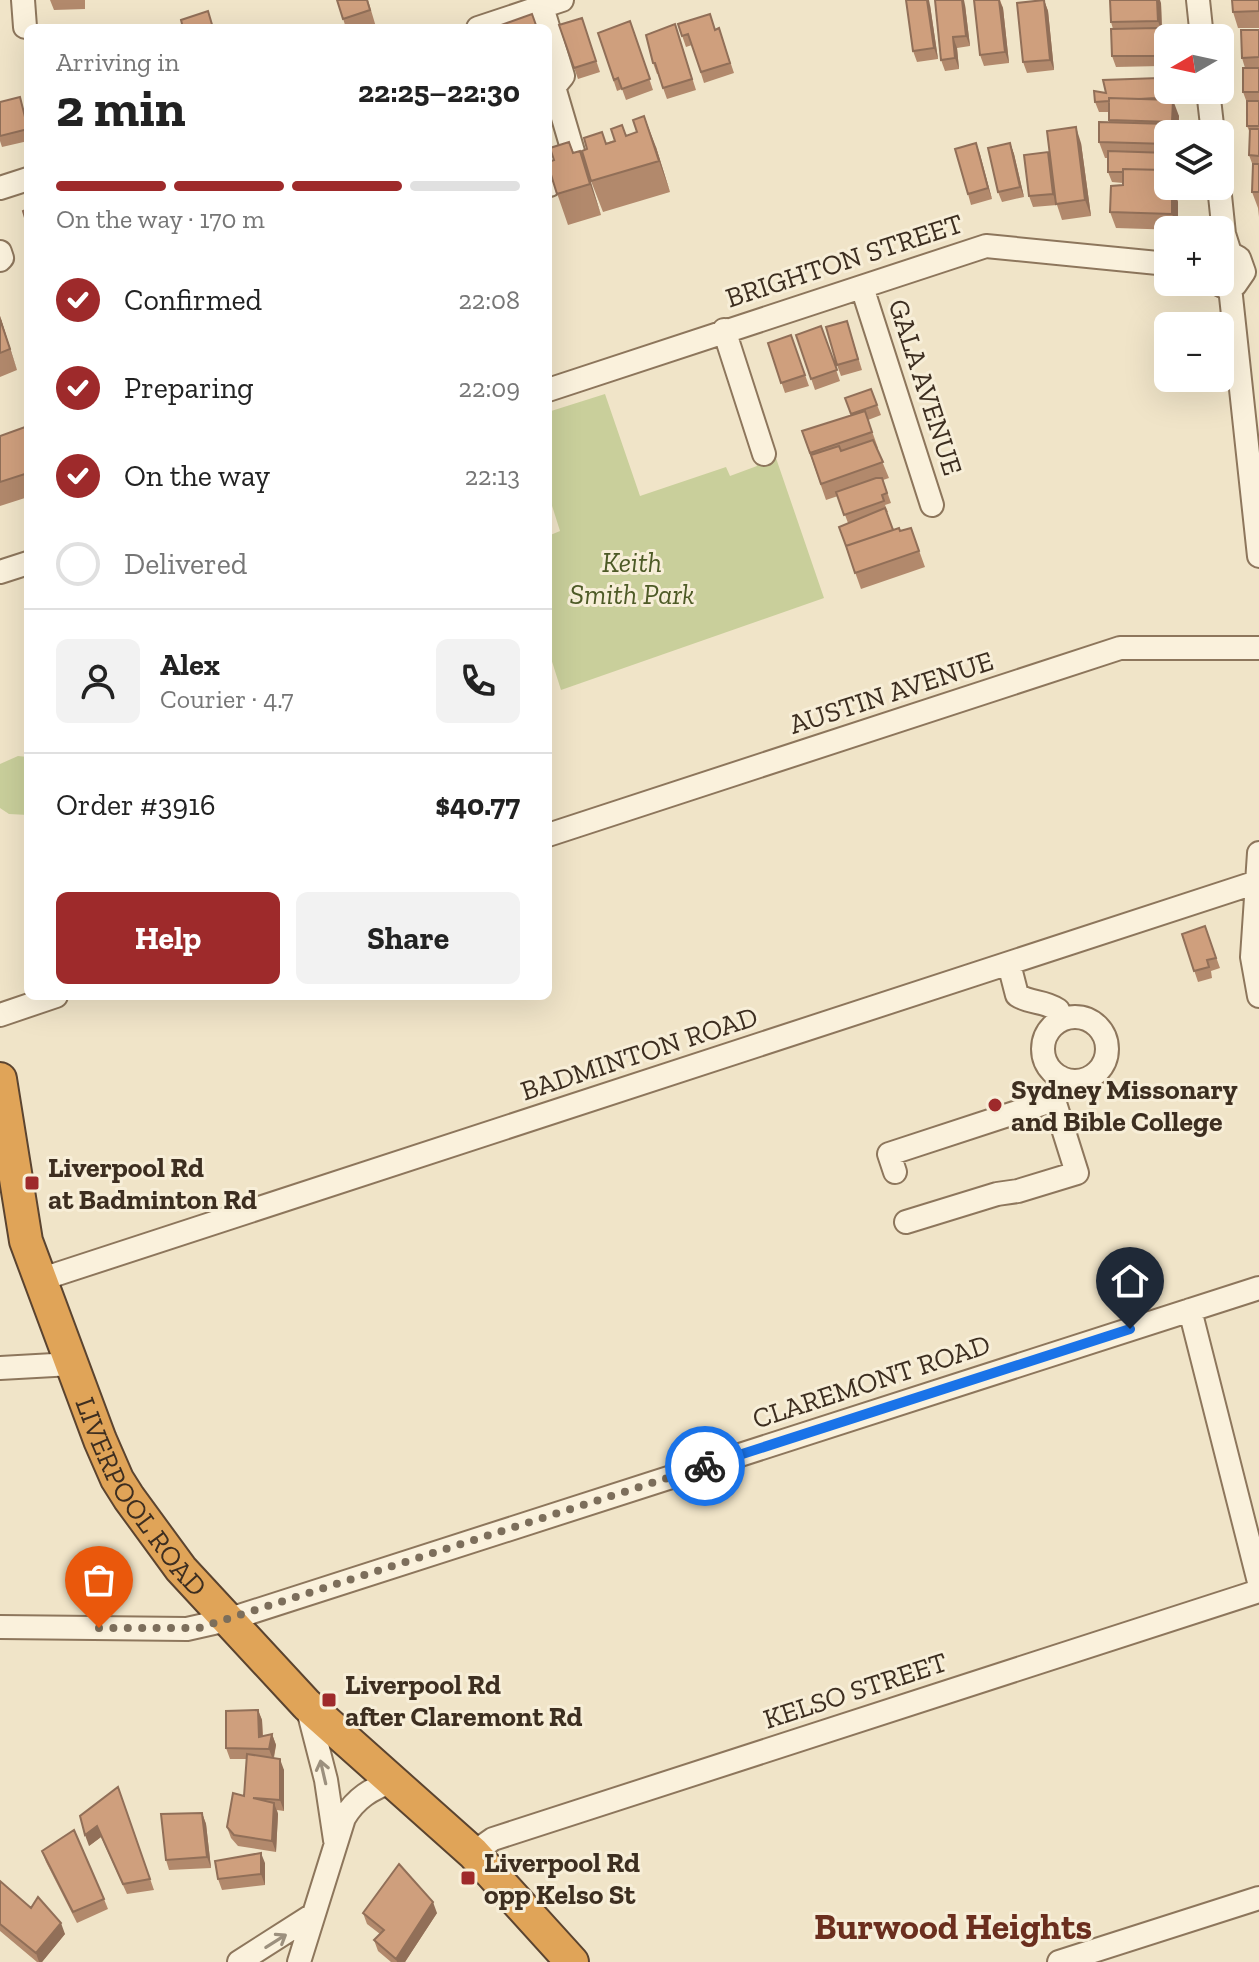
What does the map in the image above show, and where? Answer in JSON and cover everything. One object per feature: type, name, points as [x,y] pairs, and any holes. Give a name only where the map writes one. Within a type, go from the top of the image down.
[{"type":"highway","name":"LIVERPOOL ROAD","points":[[0,1084],[21,1216],[39,1280],[117,1479],[153,1534],[227,1620],[307,1705],[473,1853],[572,1962]]},
{"type":"street","points":[[23,0],[25,24]]},
{"type":"street","points":[[1198,0],[1201,24]]},
{"type":"street","points":[[490,24],[552,3],[563,76],[554,87],[574,155],[573,164],[552,183]]},
{"type":"street","points":[[0,188],[24,180]]},
{"type":"street","name":"BRIGHTON STREET","points":[[552,389],[986,246],[1154,263]]},
{"type":"street","points":[[0,252],[0,260]]},
{"type":"street","points":[[1234,257],[1239,258],[1237,279],[1259,547]]},
{"type":"street","name":"GALA AVENUE","points":[[862,287],[932,505]]},
{"type":"street","points":[[724,330],[764,454]]},
{"type":"street","points":[[0,572],[24,564]]},
{"type":"street","name":"AUSTIN AVENUE","points":[[552,834],[1120,648],[1259,648]]},
{"type":"street","points":[[1259,853],[1252,957],[1259,996]]},
{"type":"street","name":"BADMINTON ROAD","points":[[39,1280],[1257,882]]},
{"type":"street","points":[[1009,964],[1017,995],[1025,1000],[1046,1002],[1058,1010],[1060,1020]]},
{"type":"street","points":[[0,1015],[44,1000]]},
{"type":"street","points":[[1071,1017],[1089,1020],[1098,1026],[1107,1044],[1107,1056],[1101,1069],[1082,1080],[1060,1077],[1046,1061],[1043,1049],[1051,1028],[1060,1020],[1071,1017]]},
{"type":"street","points":[[906,1222],[1077,1173],[1054,1100],[1060,1077]]},
{"type":"street","points":[[895,1172],[889,1154],[1054,1100]]},
{"type":"street","name":"CLAREMONT ROAD","points":[[0,1627],[187,1629],[227,1620],[1259,1288]]},
{"type":"street","points":[[1190,1310],[1259,1582]]},
{"type":"street","points":[[0,1368],[72,1364]]},
{"type":"street","name":"KELSO STREET","points":[[473,1853],[493,1839],[1259,1591]]},
{"type":"street","points":[[307,1705],[326,1780],[335,1841]]},
{"type":"street","points":[[299,1962],[344,1818],[355,1802],[374,1788],[393,1781]]},
{"type":"street","points":[[1059,1962],[1259,1898]]},
{"type":"street","points":[[239,1962],[311,1916]]},
{"type":"green space","name":"Keith Smith Park","points":[[740,353],[824,598],[561,690],[552,662],[552,534],[560,531],[552,506],[552,411],[605,394],[640,496],[726,467],[730,476],[757,466],[721,359]]},
{"type":"green space","points":[[24,757],[24,815],[9,814],[0,808],[0,764]]},
{"type":"building","points":[[337,0],[367,0],[370,10],[343,19]]},
{"type":"building","points":[[906,0],[927,0],[934,48],[913,51]]},
{"type":"building","points":[[935,0],[962,0],[966,36],[953,37],[955,58],[941,60]]},
{"type":"building","points":[[974,0],[999,0],[1005,52],[980,55]]},
{"type":"building","points":[[1044,0],[1050,60],[1023,62],[1017,3]]},
{"type":"building","points":[[1110,0],[1157,0],[1158,21],[1111,22]]},
{"type":"building","points":[[1232,0],[1259,0],[1259,11],[1233,12]]},
{"type":"building","points":[[208,11],[212,24],[182,24],[181,20]]},
{"type":"building","points":[[532,14],[536,24],[504,24]]},
{"type":"building","points":[[710,14],[715,30],[719,28],[730,63],[701,72],[688,34],[682,36],[678,24]]},
{"type":"building","points":[[582,18],[596,61],[574,68],[559,25]]},
{"type":"building","points":[[630,21],[650,79],[622,89],[618,78],[614,80],[598,33]]},
{"type":"building","points":[[675,24],[692,79],[663,88],[646,35]]},
{"type":"building","points":[[1154,28],[1154,56],[1112,56],[1111,29]]},
{"type":"building","points":[[1241,30],[1259,30],[1259,57],[1242,58]]},
{"type":"building","points":[[1243,68],[1259,68],[1259,92],[1243,92]]},
{"type":"building","points":[[1154,78],[1154,98],[1109,98],[1109,101],[1095,102],[1094,91],[1106,93],[1103,80]]},
{"type":"building","points":[[20,97],[24,130],[0,136],[0,102]]},
{"type":"building","points":[[1109,98],[1154,99],[1154,104],[1173,104],[1172,120],[1109,120]]},
{"type":"building","points":[[1247,101],[1259,101],[1259,126],[1247,126]]},
{"type":"building","points":[[644,116],[659,161],[591,181],[582,151],[587,149],[584,138],[602,132],[606,144],[615,141],[611,129],[622,125],[626,136],[637,132],[633,120]]},
{"type":"building","points":[[1099,122],[1154,124],[1154,144],[1099,142]]},
{"type":"building","points":[[1076,127],[1085,200],[1056,204],[1047,131]]},
{"type":"building","points":[[1250,129],[1259,129],[1259,156],[1249,155]]},
{"type":"building","points":[[569,142],[573,153],[580,151],[590,184],[557,194],[552,178],[552,147]]},
{"type":"building","points":[[976,143],[988,188],[968,194],[955,149]]},
{"type":"building","points":[[1010,143],[1020,187],[998,192],[988,148]]},
{"type":"building","points":[[1108,151],[1154,153],[1154,170],[1108,172]]},
{"type":"building","points":[[1048,152],[1053,194],[1029,196],[1024,155]]},
{"type":"building","points":[[1253,164],[1259,164],[1259,192],[1252,192]]},
{"type":"building","points":[[1123,169],[1154,170],[1154,200],[1172,200],[1172,214],[1110,212],[1111,186],[1123,185]]},
{"type":"building","points":[[0,319],[10,349],[0,353]]},
{"type":"building","points":[[847,321],[858,359],[837,365],[826,327]]},
{"type":"building","points":[[821,326],[837,370],[811,379],[796,335]]},
{"type":"building","points":[[791,335],[805,375],[781,383],[768,343]]},
{"type":"building","points":[[871,389],[877,405],[851,414],[845,398]]},
{"type":"building","points":[[865,411],[872,432],[810,453],[802,431]]},
{"type":"building","points":[[24,427],[24,474],[0,482],[0,436]]},
{"type":"building","points":[[873,440],[883,462],[821,484],[811,455],[839,446],[841,451]]},
{"type":"building","points":[[882,478],[887,493],[882,495],[884,501],[844,515],[836,492]]},
{"type":"building","points":[[885,508],[893,530],[846,546],[839,527]]},
{"type":"building","points":[[899,528],[900,531],[911,528],[919,551],[855,573],[846,546]]},
{"type":"building","points":[[1205,926],[1216,958],[1207,960],[1209,967],[1194,971],[1182,934]]},
{"type":"building","points":[[258,1710],[259,1737],[272,1734],[269,1749],[226,1748],[226,1711]]},
{"type":"building","points":[[247,1754],[280,1759],[280,1800],[253,1798],[274,1803],[272,1841],[234,1835],[227,1827],[233,1793],[244,1796]]},
{"type":"building","points":[[118,1787],[150,1879],[123,1884],[97,1826],[85,1835],[80,1816]]},
{"type":"building","points":[[202,1813],[207,1857],[166,1860],[161,1814]]},
{"type":"building","points":[[74,1830],[104,1899],[73,1912],[42,1851]]},
{"type":"building","points":[[261,1853],[261,1874],[218,1879],[215,1861]]},
{"type":"building","points":[[399,1864],[433,1902],[396,1959],[374,1940],[384,1930],[363,1913]]},
{"type":"building","points":[[0,1881],[31,1908],[38,1897],[61,1923],[36,1953],[0,1924]]},
{"type":"way so far","points":[[99,1628],[199,1628],[705,1466]]},
{"type":"place","name":"Sydney Missonary and Bible College","points":[[995,1105]]},
{"type":"place","name":"Liverpool Rd at Badminton Rd","points":[[32,1183]]},
{"type":"place","name":"Liverpool Rd after Claremont Rd","points":[[329,1700]]},
{"type":"place","name":"Liverpool Rd opp Kelso St","points":[[468,1878]]},
{"type":"district","name":"Burwood Heights","points":[[953,1926]]},
{"type":"route","points":[[705,1466],[1130,1329]]}]
